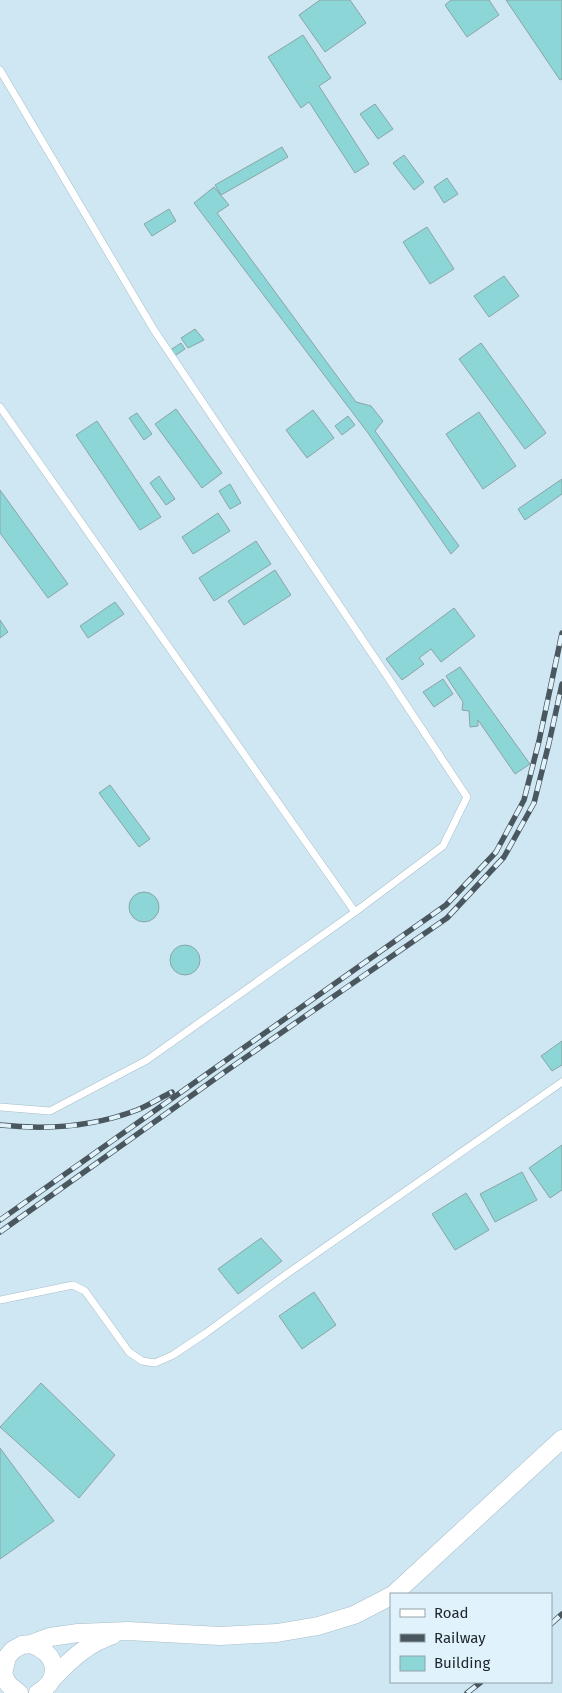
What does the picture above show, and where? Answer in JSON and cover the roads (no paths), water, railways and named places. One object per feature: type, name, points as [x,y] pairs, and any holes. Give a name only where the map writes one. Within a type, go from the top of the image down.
[{"type":"street","points":[[395,1593],[562,1439]]},
{"type":"street","points":[[10,1687],[4,1673],[6,1650],[50,1637],[78,1633],[128,1631],[220,1636],[277,1633],[318,1626],[354,1615],[390,1597]]},
{"type":"street","points":[[38,1693],[83,1650],[100,1640],[128,1631]]},
{"type":"street","points":[[31,1644],[42,1648],[50,1656],[53,1662],[53,1678]]},
{"type":"lane","points":[[0,70],[154,330],[467,797],[443,846],[355,912],[147,1060],[50,1111],[0,1107]]},
{"type":"lane","points":[[0,407],[355,912]]},
{"type":"lane","points":[[0,1300],[73,1285],[85,1291],[129,1352],[142,1362],[155,1363],[173,1355],[206,1333],[288,1273],[562,1082]]},
{"type":"railway","points":[[0,1220],[446,905],[496,852],[524,800],[539,741],[562,633]]},
{"type":"railway","points":[[0,1232],[226,1071],[447,918],[504,857],[534,803],[562,684]]},
{"type":"railway","points":[[0,1125],[52,1127],[87,1124],[137,1110],[172,1092]]},
{"type":"railway","points":[[552,1623],[562,1614]]},
{"type":"railway","points":[[467,1693],[480,1683]]}]
